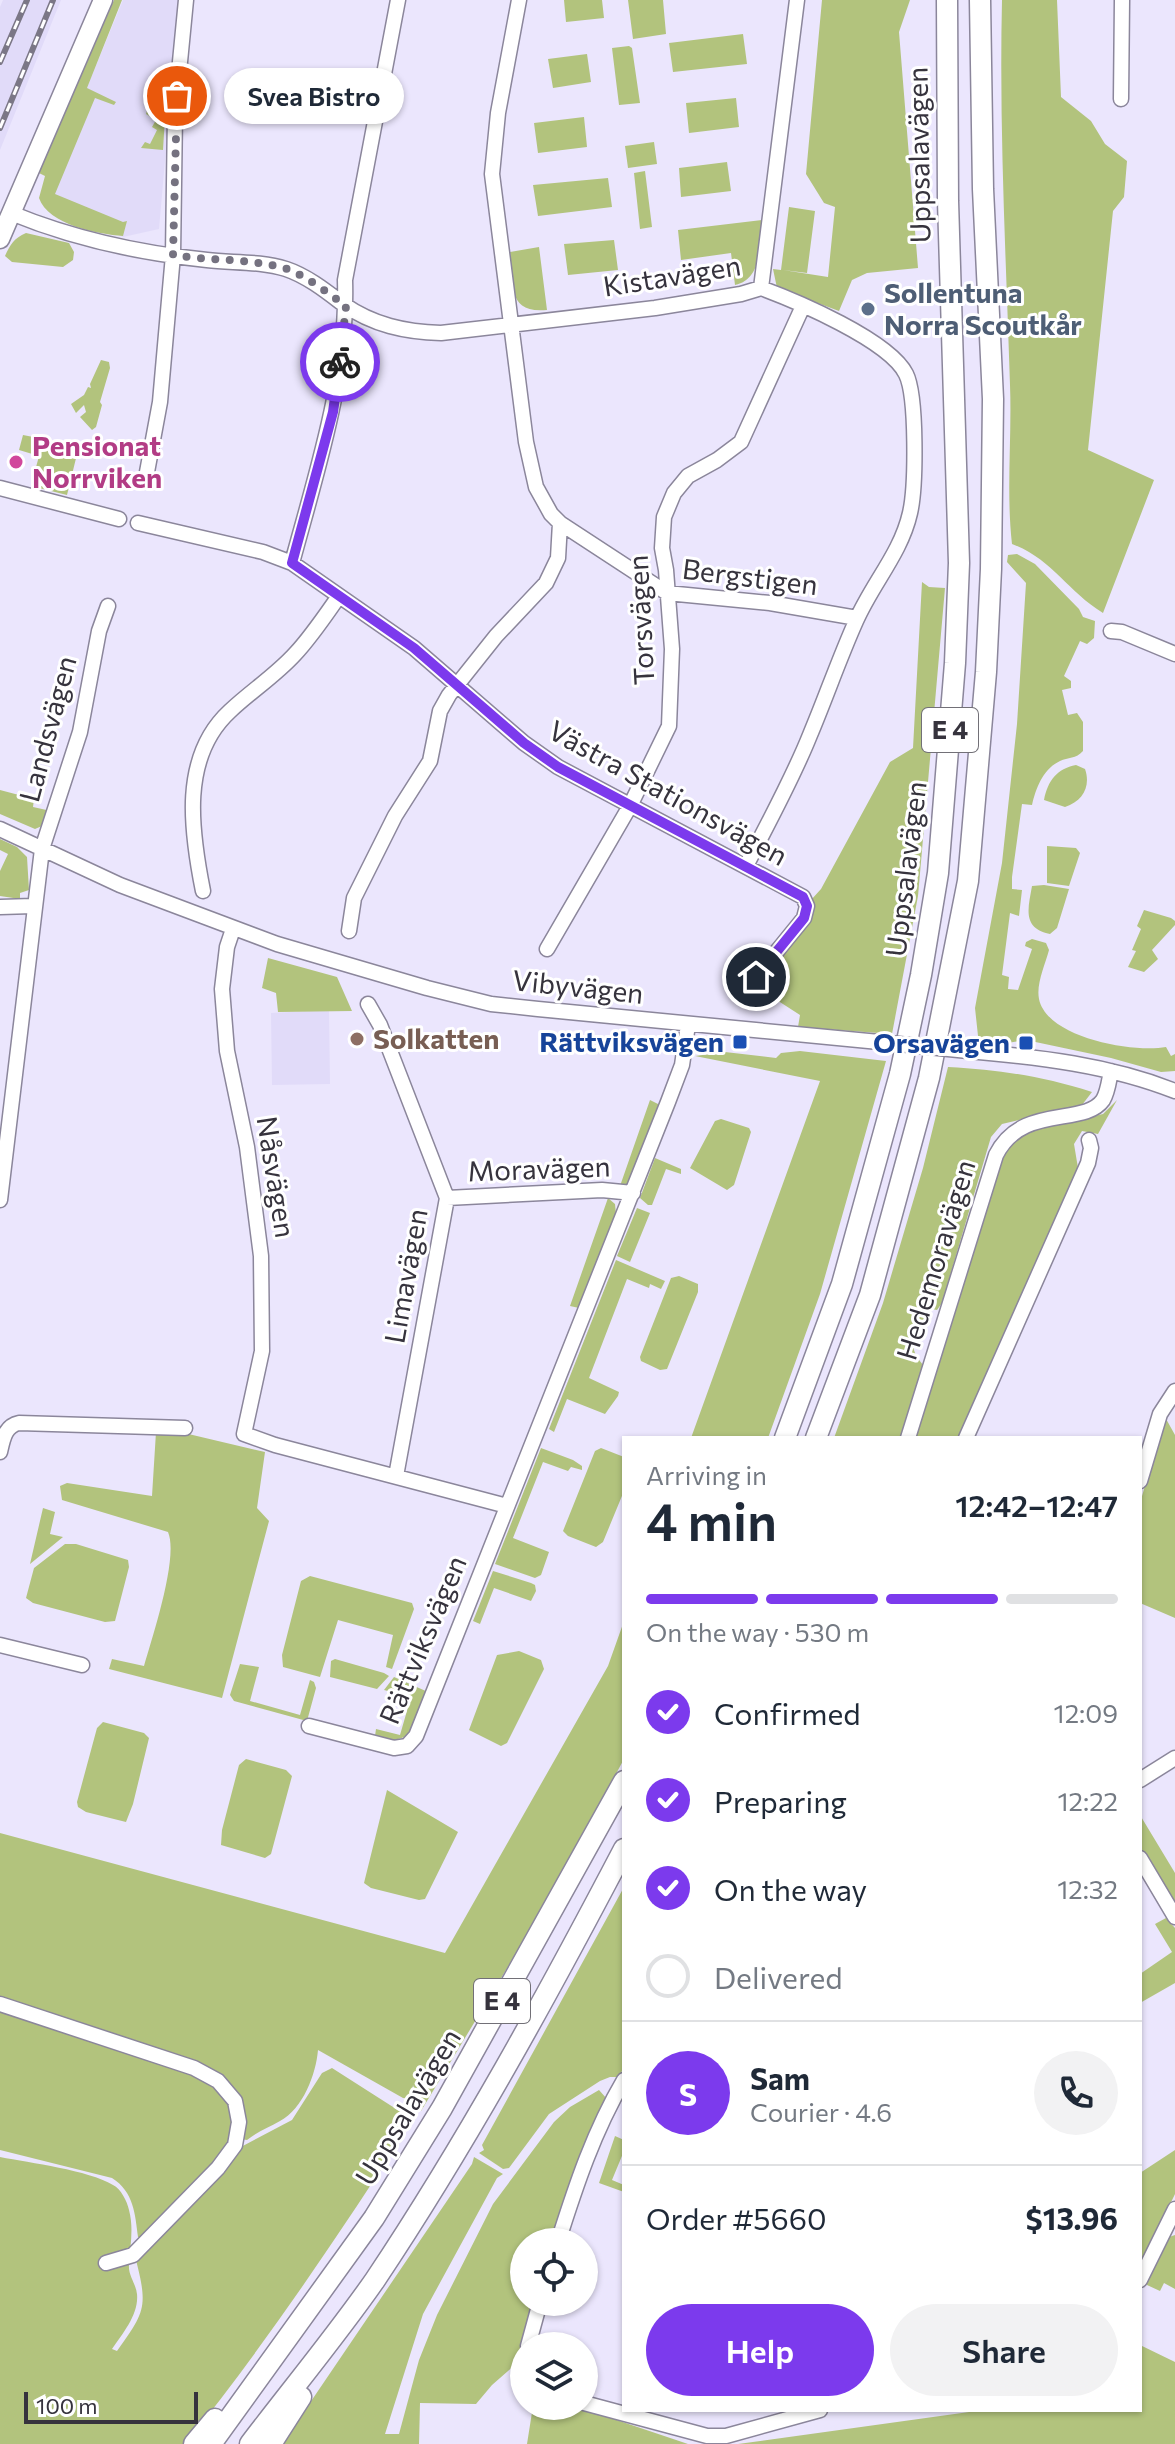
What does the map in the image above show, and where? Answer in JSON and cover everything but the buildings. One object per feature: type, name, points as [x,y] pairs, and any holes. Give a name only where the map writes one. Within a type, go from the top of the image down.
[{"type":"highway","name":"Uppsalavägen","points":[[786,1436],[842,1284],[900,1074],[938,873],[955,663],[959,563],[948,201],[947,0]]},
{"type":"highway","name":"Uppsalavägen","points":[[817,1436],[870,1295],[929,1078],[968,881],[986,672],[991,569],[993,399],[983,189],[980,0]]},
{"type":"highway","name":"Uppsalavägen","points":[[211,2444],[374,2218],[450,2095],[622,1785]]},
{"type":"highway","name":"E 4","points":[[250,2444],[373,2282],[467,2134],[562,1967],[622,1853]]},
{"type":"highway","points":[[194,2444],[374,2218]]},
{"type":"highway","points":[[271,2444],[373,2282]]},
{"type":"main road","points":[[0,239],[103,0]]},
{"type":"street","points":[[147,472],[160,402],[173,255],[175,113],[186,0]]},
{"type":"street","points":[[292,563],[333,412],[346,306],[345,280],[398,0]]},
{"type":"street","points":[[349,931],[354,898],[395,816],[430,761],[440,711],[457,684],[496,636],[546,583],[558,558],[560,523],[551,514],[536,487],[526,442],[492,174],[498,113],[519,0]]},
{"type":"street","points":[[761,288],[797,0]]},
{"type":"street","points":[[1121,99],[1122,0]]},
{"type":"street","name":"Kistavägen","points":[[11,213],[89,240],[173,255],[260,263],[288,270],[309,280],[346,306],[394,329],[441,333],[655,308],[761,288],[853,331],[884,351],[905,371],[912,392],[911,510],[903,539],[857,618],[799,762],[746,866]]},
{"type":"street","name":"Torsvägen","points":[[547,949],[630,806],[669,726],[672,649],[662,532],[664,517],[674,493],[688,476],[741,442],[803,306]]},
{"type":"street","points":[[0,488],[119,519]]},
{"type":"street","name":"Västra Stationsvägen","points":[[138,523],[263,552],[292,563],[414,648],[558,767],[803,897],[807,906],[804,918],[756,977]]},
{"type":"street","name":"Bergstigen","points":[[560,523],[667,593],[770,603],[857,618]]},
{"type":"street","points":[[203,891],[192,837],[192,816],[197,767],[210,736],[228,712],[269,680],[295,654],[339,596]]},
{"type":"street","name":"Landsvägen","points":[[0,1200],[42,849],[80,732],[99,631],[108,606]]},
{"type":"street","points":[[1111,631],[1122,632],[1175,654]]},
{"type":"street","name":"Vibyvägen","points":[[0,829],[120,885],[233,929],[427,988],[491,1004],[1057,1061],[1111,1071],[1175,1091]]},
{"type":"street","points":[[0,907],[33,906]]},
{"type":"street","name":"Nåsvägen","points":[[233,929],[227,947],[222,989],[226,1035],[247,1147],[261,1256],[262,1351],[244,1434],[396,1476]]},
{"type":"street","name":"Limavägen","points":[[368,1004],[380,1025],[447,1198],[396,1476]]},
{"type":"street","name":"Rättviksvägen","points":[[309,1726],[394,1748],[402,1748],[413,1741],[633,1193],[682,1065],[688,1025]]},
{"type":"street","name":"Hedemoravägen","points":[[909,1436],[1001,1144],[1022,1126],[1098,1105],[1103,1100],[1111,1071]]},
{"type":"street","points":[[967,1436],[1088,1163],[1089,1140]]},
{"type":"street","name":"Moravägen","points":[[447,1198],[602,1190],[633,1193]]},
{"type":"street","points":[[1142,1474],[1160,1414],[1175,1391]]},
{"type":"street","points":[[0,1452],[5,1434],[12,1425],[19,1423],[185,1428]]},
{"type":"street","points":[[396,1476],[507,1506]]},
{"type":"street","points":[[0,1645],[82,1665]]},
{"type":"street","points":[[1142,1779],[1175,1758]]},
{"type":"street","points":[[1142,1861],[1174,1911]]},
{"type":"street","points":[[0,2004],[207,2073],[231,2095],[238,2106],[235,2145],[218,2168],[133,2255],[106,2263]]},
{"type":"street","points":[[563,2228],[592,2142],[622,2084]]},
{"type":"street","points":[[1142,2276],[1175,2209]]},
{"type":"street","points":[[598,2407],[707,2436],[726,2436],[813,2412]]},
{"type":"shaded area","points":[[3,0],[61,0],[0,150],[0,7]]},
{"type":"shaded area","points":[[123,0],[179,0],[159,229],[123,237],[41,199]]},
{"type":"shaded area","points":[[329,1010],[330,1084],[272,1085],[271,1013]]},
{"type":"green space","points":[[114,0],[122,0],[87,88],[116,102],[114,105],[95,98],[55,194],[127,221],[123,236],[88,230],[63,221],[52,215],[39,198],[45,176],[39,173]]},
{"type":"green space","points":[[564,0],[602,0],[604,18],[566,22]]},
{"type":"green space","points":[[628,0],[663,0],[666,34],[633,39]]},
{"type":"green space","points":[[822,0],[910,0],[899,32],[918,268],[867,273],[852,280],[839,311],[777,288],[773,269],[781,270],[789,207],[815,211],[807,273],[783,270],[828,277],[835,207],[824,203],[806,174]]},
{"type":"green space","points":[[1002,0],[1057,0],[1061,97],[1091,121],[1105,144],[1127,161],[1124,197],[1113,211],[1088,450],[1154,480],[1103,613],[1038,558],[1012,544],[1002,144]]},
{"type":"green space","points":[[743,34],[747,64],[673,72],[669,43]]},
{"type":"green space","points":[[612,48],[632,48],[640,103],[619,105]]},
{"type":"green space","points":[[587,54],[591,82],[553,88],[548,59]]},
{"type":"green space","points":[[151,97],[166,100],[163,150],[141,148],[145,142],[150,144],[157,130],[152,127],[156,120],[146,114]]},
{"type":"green space","points":[[736,98],[739,127],[689,133],[686,103]]},
{"type":"green space","points":[[584,117],[587,147],[538,153],[534,123]]},
{"type":"green space","points":[[654,142],[657,164],[628,168],[625,146]]},
{"type":"green space","points":[[727,162],[731,191],[681,197],[679,168]]},
{"type":"green space","points":[[645,171],[652,227],[640,229],[634,173]]},
{"type":"green space","points":[[608,178],[612,207],[538,216],[533,185]]},
{"type":"green space","points":[[762,220],[758,259],[751,276],[744,281],[735,285],[731,253],[681,260],[678,230]]},
{"type":"green space","points":[[26,233],[69,243],[74,252],[73,260],[63,267],[12,262],[5,256],[15,240]]},
{"type":"green space","points":[[614,240],[618,270],[568,275],[564,244]]},
{"type":"green space","points":[[539,247],[547,310],[524,307],[518,302],[513,285],[510,252]]},
{"type":"green space","points":[[101,360],[109,362],[110,368],[96,427],[92,430],[80,417],[86,412],[84,405],[76,413],[71,404],[84,395],[88,387],[91,388]]},
{"type":"green space","points":[[23,435],[79,446],[67,495],[31,486],[39,456],[19,450]]},
{"type":"green space","points":[[1017,554],[1035,564],[1079,609],[1083,617],[1095,621],[1094,638],[1087,644],[1080,641],[1064,676],[1071,681],[1071,688],[1062,690],[1068,715],[1077,713],[1083,722],[1083,751],[1054,764],[1038,786],[1032,805],[1022,804],[1012,877],[1012,889],[1022,890],[1019,916],[1010,913],[1002,975],[1009,977],[1008,989],[1018,990],[1032,949],[1025,946],[1026,942],[1032,939],[1046,943],[1049,950],[1038,993],[1045,1013],[1074,1033],[1093,1040],[1133,1048],[1166,1047],[1171,1056],[1175,1054],[1175,1071],[1161,1072],[1026,1040],[983,1047],[979,1045],[975,1008],[1002,863],[1017,724],[1026,583],[1007,562],[1008,555]]},
{"type":"green space","points":[[922,582],[929,587],[945,588],[918,896],[892,1034],[798,1027],[800,1015],[769,995],[763,987],[768,980],[768,972],[811,900],[821,889],[890,762],[913,748]]},
{"type":"green space","points":[[1076,765],[1085,769],[1087,775],[1081,797],[1065,807],[1044,800],[1054,776]]},
{"type":"green space","points":[[0,790],[34,799],[33,807],[51,811],[42,826],[35,829],[0,814]]},
{"type":"green space","points":[[0,839],[17,847],[27,857],[29,890],[20,893],[20,899],[0,896],[0,871],[8,854],[0,850]]},
{"type":"green space","points":[[1047,846],[1076,848],[1080,853],[1069,886],[1047,883]]},
{"type":"green space","points":[[1032,886],[1069,889],[1057,928],[1050,934],[1035,927],[1029,916]]},
{"type":"green space","points":[[1144,910],[1171,918],[1175,925],[1152,950],[1158,959],[1144,972],[1128,967],[1136,951],[1132,950],[1141,929],[1137,926]]},
{"type":"green space","points":[[268,958],[337,977],[352,1011],[278,1012],[276,993],[262,988]]},
{"type":"green space","points":[[800,1051],[886,1061],[820,1294],[769,1436],[692,1436],[820,1081],[695,1056],[725,1052],[776,1058],[781,1053]]},
{"type":"green space","points":[[948,1067],[1021,1075],[1092,1092],[1082,1105],[1002,1124],[991,1137],[942,1303],[937,1310],[927,1308],[922,1326],[924,1332],[917,1337],[913,1347],[923,1365],[901,1436],[835,1436],[883,1303],[923,1168]]},
{"type":"green space","points":[[650,1100],[658,1104],[658,1110],[628,1185],[620,1186]]},
{"type":"green space","points":[[1117,1100],[1098,1134],[1082,1131],[1074,1144],[1079,1174],[963,1436],[915,1436],[1000,1164],[1012,1143],[1027,1132],[1103,1114]]},
{"type":"green space","points":[[721,1119],[749,1128],[751,1132],[734,1185],[727,1190],[690,1168],[715,1121]]},
{"type":"green space","points":[[655,1158],[681,1169],[681,1174],[666,1169],[652,1205],[648,1205],[640,1198]]},
{"type":"green space","points":[[608,1198],[615,1204],[616,1214],[582,1303],[579,1308],[570,1306]]},
{"type":"green space","points":[[637,1208],[650,1213],[630,1262],[617,1256]]},
{"type":"green space","points":[[616,1260],[665,1281],[661,1289],[650,1284],[649,1288],[627,1279],[589,1378],[619,1392],[618,1396],[605,1414],[567,1399],[554,1432],[549,1429]]},
{"type":"green space","points":[[679,1276],[698,1284],[698,1292],[667,1369],[660,1370],[641,1361],[640,1357],[671,1278]]},
{"type":"green space","points":[[1165,1417],[1175,1435],[1175,1618],[1142,1604],[1142,1496]]},
{"type":"green space","points":[[156,1432],[180,1432],[265,1452],[257,1508],[269,1521],[222,1698],[109,1669],[112,1659],[144,1666],[167,1578],[170,1560],[168,1532],[62,1500],[60,1486],[67,1483],[152,1496]]},
{"type":"green space","points":[[541,1448],[573,1460],[582,1466],[582,1470],[571,1467],[568,1471],[543,1462],[513,1538],[549,1552],[541,1575],[535,1578],[495,1564]]},
{"type":"green space","points":[[601,1448],[622,1456],[622,1496],[603,1542],[596,1547],[563,1531],[595,1451]]},
{"type":"green space","points":[[43,1508],[55,1512],[50,1534],[63,1537],[30,1564]]},
{"type":"green space","points":[[65,1544],[76,1544],[128,1560],[129,1567],[115,1621],[105,1622],[33,1603],[26,1598],[34,1568]]},
{"type":"green space","points":[[493,1571],[531,1583],[536,1591],[531,1601],[494,1588],[480,1624],[473,1621]]},
{"type":"green space","points":[[310,1576],[412,1603],[414,1609],[392,1669],[386,1667],[393,1635],[338,1620],[320,1677],[283,1667],[282,1655],[301,1581]]},
{"type":"green space","points":[[622,1627],[622,1763],[548,1900],[421,2111],[413,2085],[411,2099],[403,2098],[318,2050],[311,2080],[302,2100],[280,2121],[247,2140],[241,2139],[228,2082],[0,1998],[0,1833],[445,1953],[608,1666]]},
{"type":"green space","points":[[519,1651],[541,1660],[544,1669],[507,1743],[501,1746],[469,1730],[497,1655]]},
{"type":"green space","points":[[335,1659],[389,1676],[377,1689],[330,1677],[331,1661]]},
{"type":"green space","points":[[240,1664],[259,1667],[250,1701],[300,1715],[310,1680],[314,1682],[316,1688],[307,1721],[234,1701],[230,1695]]},
{"type":"green space","points":[[394,1677],[428,1692],[412,1730],[398,1739],[388,1739],[375,1736],[376,1729],[400,1735],[411,1697],[384,1690]]},
{"type":"green space","points":[[103,1722],[144,1733],[149,1738],[126,1822],[78,1807],[97,1728]]},
{"type":"green space","points":[[246,1759],[286,1770],[292,1776],[271,1854],[265,1858],[221,1845],[239,1765]]},
{"type":"green space","points":[[387,1790],[458,1832],[425,1899],[371,1888],[364,1883]]},
{"type":"green space","points":[[1142,1818],[1175,1873],[1173,1901],[1142,1849]]},
{"type":"green space","points":[[622,1891],[622,2071],[618,2077],[600,2081],[549,2114],[509,2168],[503,2169],[479,2153],[484,2150],[482,2145]]},
{"type":"green space","points":[[1166,1918],[1175,1928],[1175,1983],[1142,2002],[1142,1973],[1172,1952],[1155,1924]]},
{"type":"green space","points":[[0,2008],[210,2081],[234,2111],[230,2140],[210,2167],[141,2238],[138,2237],[129,2197],[112,2178],[0,2150]]},
{"type":"green space","points":[[332,2068],[404,2114],[400,2118],[410,2125],[274,2327],[185,2444],[0,2444],[0,2157],[89,2175],[119,2189],[130,2217],[129,2269],[137,2301],[129,2323],[112,2349],[117,2351],[142,2308],[136,2260],[239,2148],[292,2120],[322,2073]]},
{"type":"green space","points":[[599,2090],[607,2099],[574,2170],[555,2228],[510,2228],[510,2316],[529,2316],[525,2332],[510,2332],[510,2369],[476,2404],[420,2403],[419,2444],[282,2444],[474,2157],[503,2174],[497,2178],[423,2314],[385,2434],[399,2434],[419,2360],[437,2315],[493,2204],[554,2122],[570,2107]]},
{"type":"green space","points":[[615,2136],[622,2139],[622,2156],[612,2180],[622,2184],[622,2191],[599,2183]]},
{"type":"green space","points":[[1175,2150],[1175,2194],[1142,2262],[1142,2172]]},
{"type":"green space","points":[[1175,2235],[1175,2289],[1164,2283],[1160,2291],[1147,2285],[1146,2280],[1169,2237]]},
{"type":"green space","points":[[1142,2346],[1175,2362],[1175,2444],[738,2444],[969,2412],[1142,2412]]},
{"type":"green space","points":[[598,2414],[688,2444],[527,2444],[531,2420],[598,2420]]},
{"type":"railway","points":[[0,62],[27,0]]},
{"type":"railway","points":[[0,128],[53,0]]},
{"type":"way so far","points":[[177,96],[173,255],[260,263],[288,270],[309,280],[346,306],[340,362]]},
{"type":"place","name":"Svea Bistro","points":[[177,96]]},
{"type":"place","name":"Sollentuna Norra Scoutkår","points":[[868,309]]},
{"type":"place","name":"Pensionat Norrviken","points":[[16,462]]},
{"type":"place","name":"Solkatten","points":[[357,1039]]},
{"type":"place","name":"Rättviksvägen","points":[[740,1042]]},
{"type":"place","name":"Orsavägen","points":[[1026,1043]]},
{"type":"route","points":[[340,362],[333,412],[292,563],[414,648],[524,743],[558,767],[803,897],[807,906],[804,918],[756,977]]}]
